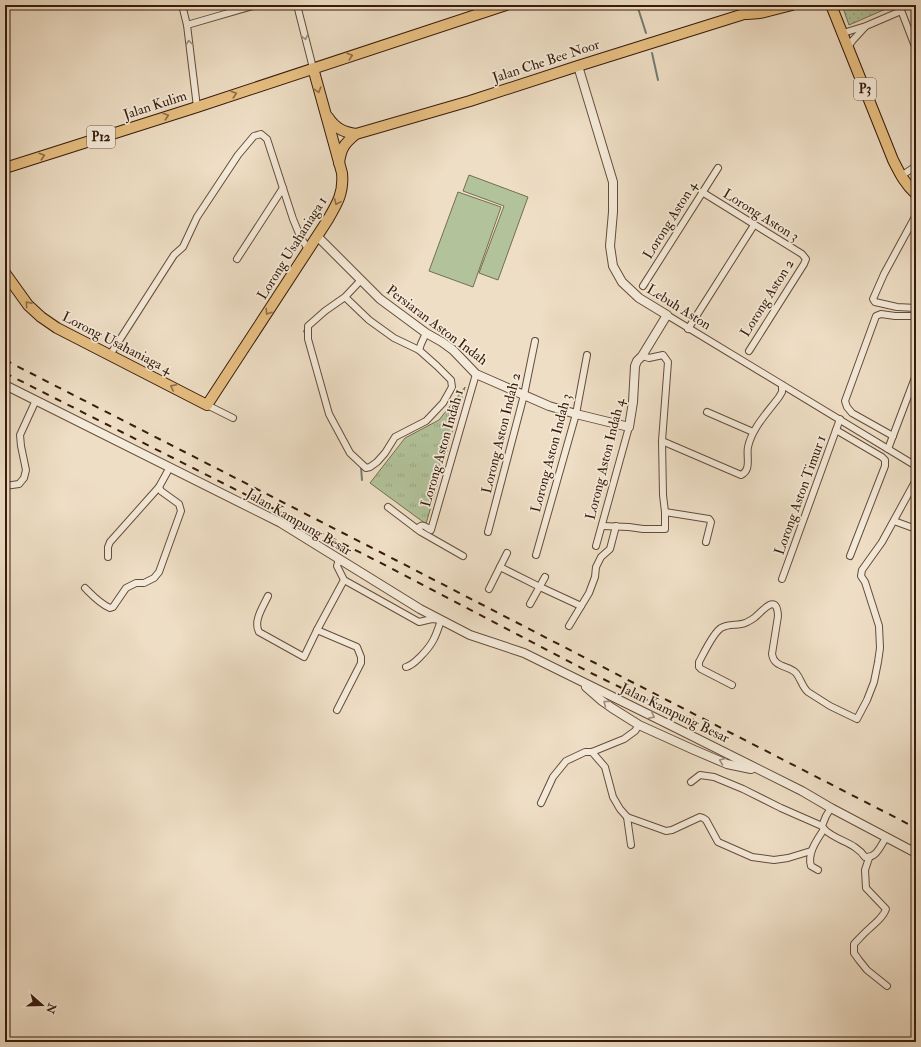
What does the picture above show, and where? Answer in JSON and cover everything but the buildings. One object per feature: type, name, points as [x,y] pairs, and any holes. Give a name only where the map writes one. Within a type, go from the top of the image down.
[{"type":"main road","name":"Jalan Kulim","points":[[5,168],[495,7],[506,5]]},
{"type":"main road","name":"Jalan Che Bee Noor","points":[[356,134],[470,101],[744,14],[762,5]]},
{"type":"main road","name":"Jalan Che Bee Noor","points":[[744,14],[760,14],[792,5]]},
{"type":"main road","name":"P3","points":[[831,5],[901,176],[916,194]]},
{"type":"main road","name":"Lorong Usahaniaga 1","points":[[207,405],[337,205],[340,198],[343,181],[312,68]]},
{"type":"main road","points":[[324,112],[337,128],[342,131],[356,134]]},
{"type":"main road","points":[[339,164],[342,148],[356,134]]},
{"type":"main road","name":"Lorong Usahaniaga 4","points":[[5,273],[28,304],[41,317],[57,328],[207,405]]},
{"type":"street","points":[[182,5],[187,25],[197,106]]},
{"type":"street","points":[[187,25],[256,5]]},
{"type":"street","points":[[297,5],[312,68]]},
{"type":"street","points":[[843,33],[866,26],[900,8],[916,49]]},
{"type":"street","points":[[848,47],[866,26]]},
{"type":"street","name":"Lebuh Aston","points":[[578,66],[613,182],[613,212],[610,246],[613,266],[622,282],[638,298],[916,466]]},
{"type":"street","points":[[110,355],[174,255],[183,247],[197,217],[238,154],[254,136],[261,134],[267,140],[293,219],[300,236],[308,249]]},
{"type":"street","points":[[901,176],[916,166]]},
{"type":"street","name":"Lorong Aston 4","points":[[644,286],[718,168]]},
{"type":"street","points":[[237,259],[283,188]]},
{"type":"street","name":"Lorong Aston 3","points":[[702,192],[802,254],[806,259]]},
{"type":"street","points":[[916,215],[884,274],[873,299],[875,302],[897,307],[916,308]]},
{"type":"street","points":[[688,329],[754,225]]},
{"type":"street","name":"Persiaran Aston Indah","points":[[317,236],[380,299],[426,333],[442,342],[476,374],[549,406],[629,427]]},
{"type":"street","name":"Lorong Aston 2","points":[[749,351],[806,259]]},
{"type":"street","points":[[345,297],[370,320],[394,338],[419,350],[451,380],[452,387],[443,403],[426,421],[395,437],[385,453],[377,462],[366,468],[350,453],[329,414],[308,339],[308,326],[325,311],[345,297],[361,280]]},
{"type":"street","points":[[893,436],[852,412],[847,408],[845,401],[876,316],[888,314],[895,316],[916,316]]},
{"type":"street","name":"Lorong Aston Indah 4","points":[[596,546],[629,427],[633,402],[635,366],[667,315]]},
{"type":"street","points":[[419,350],[426,333]]},
{"type":"street","name":"Lorong Aston Indah 2","points":[[488,532],[524,395],[535,341]]},
{"type":"street","name":"Lorong Aston Indah 3","points":[[536,556],[576,414],[587,355]]},
{"type":"street","points":[[602,526],[665,529],[662,441],[668,362],[663,355],[649,358],[642,356]]},
{"type":"street","name":"Lorong Aston Indah 1","points":[[417,529],[423,525],[431,530],[476,374]]},
{"type":"street","points":[[888,449],[916,375]]},
{"type":"street","name":"Jalan Kampung Besar","points":[[5,385],[281,524],[420,609],[470,635],[524,653],[760,770],[916,853]]},
{"type":"street","points":[[662,441],[741,475],[746,472],[748,447],[753,432],[779,397],[782,392],[782,385]]},
{"type":"street","points":[[5,486],[19,484],[24,478],[26,470],[20,435],[36,400]]},
{"type":"street","name":"Lorong Usahaniaga 4","points":[[207,405],[233,418]]},
{"type":"street","points":[[707,412],[753,432]]},
{"type":"street","name":"Lorong Aston Timur 1","points":[[782,579],[840,419]]},
{"type":"street","points":[[836,430],[885,460],[885,466],[850,556]]},
{"type":"street","points":[[108,557],[108,547],[110,542],[159,487],[170,467]]},
{"type":"street","points":[[732,685],[699,667],[699,662],[721,627],[744,623],[754,618],[767,606],[773,605],[778,610],[778,616],[772,654],[773,658],[776,662],[796,673],[808,692],[830,706],[856,719],[867,700],[874,682],[880,648],[880,626],[862,576],[862,570],[882,542],[916,480]]},
{"type":"street","points":[[85,588],[95,598],[110,608],[113,607],[126,588],[136,583],[144,583],[154,578],[159,572],[181,511],[179,504],[161,491],[159,487]]},
{"type":"street","points":[[388,507],[417,529],[463,556]]},
{"type":"street","points":[[665,512],[709,519],[711,522],[706,542]]},
{"type":"street","points":[[894,521],[916,528]]},
{"type":"street","points":[[569,626],[589,593],[595,577],[596,568],[601,557],[610,549],[616,526]]},
{"type":"street","points":[[489,589],[508,553]]},
{"type":"street","points":[[339,559],[338,566],[344,580],[418,622],[432,619],[441,620],[430,647],[412,665],[406,667]]},
{"type":"street","points":[[500,567],[581,606]]},
{"type":"street","points":[[530,604],[545,577]]},
{"type":"street","points":[[268,596],[257,621],[256,627],[259,632],[304,657],[344,580]]},
{"type":"street","points":[[317,630],[357,647],[361,657],[361,664],[337,710]]},
{"type":"street","name":"Jalan Kampung Besar","points":[[580,681],[607,704],[639,724],[727,764],[760,770]]},
{"type":"street","points":[[541,803],[553,777],[566,761],[585,752],[592,752],[624,739],[635,731],[639,724]]},
{"type":"street","points":[[592,752],[605,767],[613,797],[627,817],[666,831],[672,830],[698,818],[703,818],[706,820],[718,842],[752,856],[774,860],[788,858],[811,851]]},
{"type":"street","points":[[691,782],[700,776],[714,777],[744,789],[823,827],[827,832],[859,850],[865,858],[869,858]]},
{"type":"street","points":[[818,870],[811,866],[809,857],[823,827],[826,816],[831,808]]},
{"type":"street","points":[[627,817],[631,845]]},
{"type":"street","points":[[886,838],[876,853],[869,858],[865,870],[866,888],[886,909],[879,921],[868,929],[854,944],[854,953],[867,970],[887,986]]},
{"type":"green space","points":[[842,5],[887,5],[888,8],[849,25]]},
{"type":"green space","points":[[469,175],[528,197],[498,280],[479,273],[504,206],[463,191]]},
{"type":"green space","points":[[458,192],[501,207],[473,287],[429,271]]},
{"type":"green space","points":[[465,387],[426,524],[370,483],[405,438],[439,420]]},
{"type":"waterway","points":[[637,5],[646,33]]},
{"type":"waterway","points":[[652,53],[658,80]]},
{"type":"waterway","points":[[304,331],[306,336]]},
{"type":"waterway","points":[[361,467],[362,480]]},
{"type":"railway","points":[[5,360],[916,828]]},
{"type":"railway","points":[[5,373],[377,561],[593,674],[636,695],[694,720]]}]
